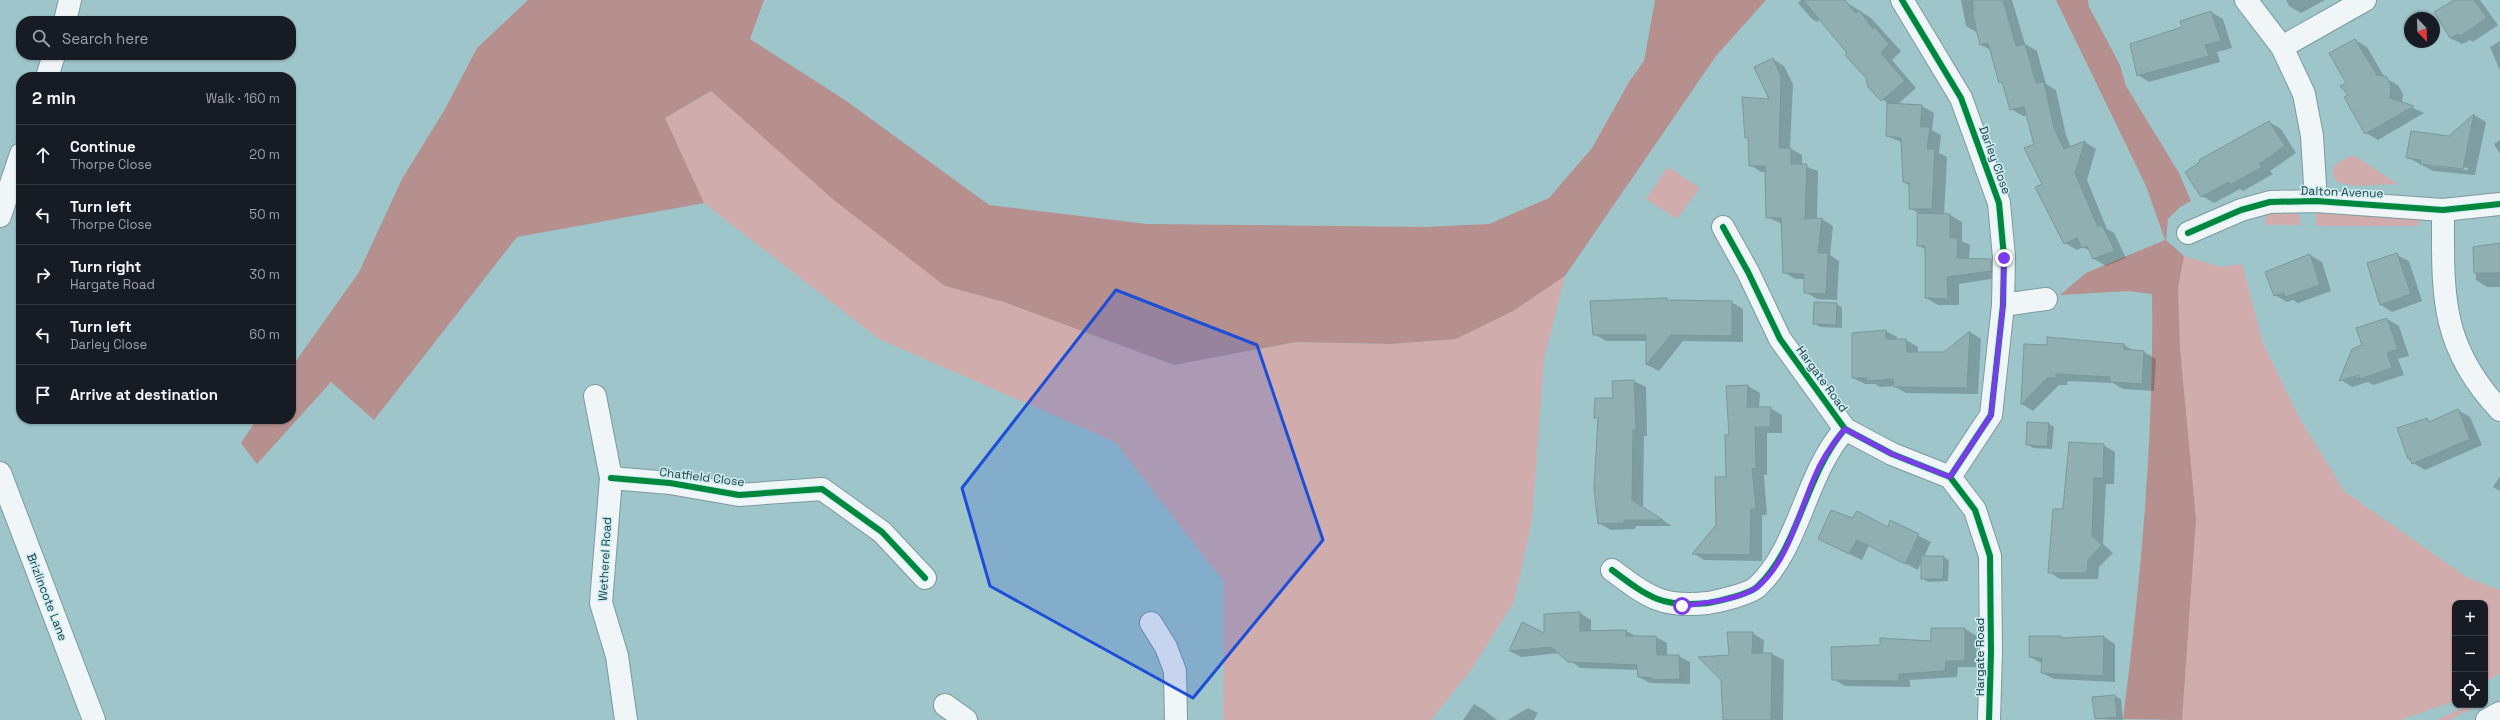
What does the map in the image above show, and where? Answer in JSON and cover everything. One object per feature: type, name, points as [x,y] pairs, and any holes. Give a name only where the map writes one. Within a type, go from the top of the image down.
[{"type":"street","points":[[65,16],[70,0]]},
{"type":"street","name":"Darley Close","points":[[1902,0],[1961,98],[1999,203],[2004,258],[2003,305],[1991,415],[1950,477]]},
{"type":"street","points":[[2246,0],[2282,47],[2304,94],[2312,136],[2316,201]]},
{"type":"street","points":[[2282,47],[2365,0]]},
{"type":"street","points":[[49,72],[52,60]]},
{"type":"street","points":[[0,216],[16,169]]},
{"type":"street","name":"Dalton Avenue","points":[[2188,233],[2241,210],[2270,202],[2316,201],[2443,210],[2500,204]]},
{"type":"street","points":[[2443,210],[2443,282],[2452,334],[2463,363],[2483,392],[2500,410]]},
{"type":"street","name":"Hargate Road","points":[[1723,226],[1748,272],[1780,339],[1845,429],[1892,454],[1950,477],[1975,510],[1990,556],[1989,720]]},
{"type":"street","points":[[2003,305],[2046,299]]},
{"type":"street","name":"Wetherel Road","points":[[595,396],[611,478],[601,603],[617,656],[626,720]]},
{"type":"street","points":[[1612,570],[1646,596],[1682,606],[1719,602],[1756,588],[1780,560],[1814,476],[1833,442],[1845,429]]},
{"type":"street","name":"Brizlincote Lane","points":[[0,473],[94,720]]},
{"type":"street","name":"Chatfield Close","points":[[611,478],[670,483],[739,495],[822,489],[882,532],[925,578]]},
{"type":"street","points":[[1151,623],[1166,647],[1176,671],[1176,720]]},
{"type":"street","points":[[945,705],[966,720]]},
{"type":"street","points":[[2487,720],[2500,713]]},
{"type":"highlighted area","points":[[1116,290],[1257,345],[1323,540],[1193,698],[990,586],[962,488]]},
{"type":"shaded area","points":[[528,0],[764,0],[750,39],[845,100],[989,205],[1147,224],[1425,227],[1489,224],[1549,198],[1592,148],[1629,82],[1644,61],[1655,0],[1766,0],[1716,56],[1565,276],[1513,311],[1456,339],[1391,344],[1296,342],[1174,365],[1004,302],[945,286],[835,201],[711,91],[665,118],[704,203],[517,237],[374,420],[331,382],[296,421],[296,361],[359,272],[402,179],[445,109],[477,48]]},
{"type":"shaded area","points":[[2056,0],[2088,0],[2089,7],[2120,65],[2126,86],[2179,173],[2191,201],[2180,207],[2168,219],[2166,240],[2184,256],[2178,288],[2180,348],[2196,519],[2182,720],[2123,719],[2141,560],[2145,507],[2151,401],[2152,294],[2128,291],[2060,295],[2086,273],[2165,240],[2146,186]]},
{"type":"shaded area","points":[[712,91],[945,286],[1004,302],[1174,365],[1296,342],[1391,344],[1456,339],[1513,311],[1565,276],[1544,359],[1532,520],[1514,602],[1471,670],[1431,720],[1224,720],[1224,582],[1115,442],[879,339],[704,203],[665,118]]},
{"type":"shaded area","points":[[2350,156],[2355,156],[2398,184],[2355,186],[2337,182],[2332,174],[2334,166]]},
{"type":"shaded area","points":[[1668,167],[1700,188],[1677,219],[1646,199]]},
{"type":"shaded area","points":[[2279,213],[2299,214],[2301,225],[2265,225],[2266,215]]},
{"type":"shaded area","points":[[2316,213],[2422,218],[2417,226],[2323,226],[2316,225]]},
{"type":"shaded area","points":[[2184,256],[2221,267],[2242,264],[2263,343],[2300,419],[2344,491],[2468,578],[2500,590],[2500,673],[2488,681],[2488,600],[2452,600],[2452,702],[2401,720],[2182,720],[2196,519],[2180,348],[2178,288]]},
{"type":"shaded area","points":[[254,424],[293,424],[257,464],[241,443]]},
{"type":"shaded area","points":[[2462,708],[2472,708],[2449,720],[2436,720]]},
{"type":"building","points":[[1803,0],[1845,0],[1856,13],[1859,10],[1873,29],[1875,27],[1889,44],[1881,53],[1905,81],[1881,101],[1868,87],[1866,78],[1845,55],[1847,53]]},
{"type":"building","points":[[1972,0],[2003,0],[2016,46],[2025,44],[2036,83],[2044,82],[2054,128],[2064,149],[2085,141],[2075,173],[2098,227],[2102,225],[2115,251],[2093,259],[2087,246],[2082,248],[2077,238],[2064,244],[2035,187],[2042,184],[2024,148],[2034,144],[2024,107],[2010,110],[2002,82],[1999,83],[1988,43],[1980,45],[1972,11],[1974,11]]},
{"type":"building","points":[[2454,0],[2474,0],[2487,18],[2460,36],[2458,34],[2450,38],[2440,22],[2440,12],[2434,12]]},
{"type":"building","points":[[2211,11],[2221,41],[2205,45],[2209,56],[2137,76],[2130,44],[2182,27],[2180,21]]},
{"type":"building","points":[[2355,39],[2377,75],[2387,77],[2391,86],[2390,98],[2414,106],[2365,134],[2344,97],[2348,95],[2340,86],[2346,83],[2329,53]]},
{"type":"building","points":[[1773,58],[1781,77],[1779,148],[1791,148],[1791,164],[1807,164],[1805,219],[1822,218],[1818,253],[1828,253],[1826,294],[1804,293],[1804,274],[1783,273],[1781,218],[1766,218],[1765,166],[1749,166],[1748,138],[1745,138],[1742,97],[1769,99],[1754,67]]},
{"type":"building","points":[[1887,103],[1922,105],[1920,127],[1930,127],[1927,149],[1935,149],[1932,209],[1909,209],[1909,183],[1903,182],[1901,138],[1886,136]]},
{"type":"building","points":[[2474,114],[2463,169],[2420,164],[2421,160],[2406,158],[2411,131],[2449,136]]},
{"type":"building","points":[[2269,121],[2285,146],[2259,164],[2262,167],[2230,185],[2229,182],[2201,197],[2185,172],[2200,162],[2199,160]]},
{"type":"building","points":[[1917,213],[1950,214],[1950,238],[1958,238],[1957,258],[1991,259],[1991,271],[1947,277],[1948,299],[1925,298],[1925,246],[1917,246]]},
{"type":"building","points":[[2500,243],[2500,273],[2474,273],[2473,247]]},
{"type":"building","points":[[2397,253],[2411,294],[2380,305],[2367,263]]},
{"type":"building","points":[[2310,254],[2320,285],[2285,297],[2284,293],[2274,296],[2265,272]]},
{"type":"building","points":[[1667,298],[1667,300],[1732,301],[1732,336],[1671,335],[1646,365],[1646,335],[1593,335],[1590,301]]},
{"type":"building","points":[[1814,302],[1837,303],[1836,325],[1813,324]]},
{"type":"building","points":[[2387,318],[2398,349],[2387,353],[2392,368],[2360,379],[2359,375],[2339,381],[2352,349],[2362,345],[2356,328]]},
{"type":"building","points":[[1886,330],[1886,339],[1906,339],[1907,352],[1944,352],[1970,331],[1967,388],[1894,387],[1893,379],[1867,381],[1867,378],[1852,378],[1852,333]]},
{"type":"building","points":[[2047,337],[2124,344],[2124,349],[2144,351],[2142,384],[2110,382],[2110,377],[2056,374],[2056,378],[2047,378],[2021,405],[2024,344],[2047,345]]},
{"type":"building","points":[[1634,380],[1636,430],[1633,430],[1632,500],[1663,520],[1624,520],[1624,523],[1598,524],[1594,488],[1598,418],[1594,418],[1595,398],[1613,398],[1612,381]]},
{"type":"building","points":[[1748,385],[1747,407],[1771,407],[1770,427],[1755,427],[1756,469],[1752,468],[1756,509],[1751,509],[1750,555],[1692,554],[1716,525],[1715,477],[1726,477],[1725,435],[1729,435],[1726,386]]},
{"type":"building","points":[[2458,409],[2470,439],[2412,464],[2410,458],[2408,459],[2397,428],[2427,418],[2429,422]]},
{"type":"building","points":[[2027,422],[2049,423],[2047,446],[2026,445]]},
{"type":"building","points":[[2069,442],[2104,444],[2103,478],[2094,478],[2092,536],[2102,545],[2088,560],[2087,573],[2048,573],[2053,509],[2063,509]]},
{"type":"building","points":[[1831,510],[1852,518],[1857,511],[1888,527],[1890,520],[1919,534],[1905,564],[1857,540],[1849,554],[1818,539]]},
{"type":"building","points":[[1921,556],[1944,556],[1943,579],[1921,579]]},
{"type":"building","points":[[1580,612],[1580,631],[1626,630],[1626,636],[1656,636],[1657,655],[1679,655],[1680,679],[1652,680],[1652,678],[1638,677],[1637,665],[1568,662],[1551,647],[1509,651],[1522,622],[1544,633],[1544,614]]},
{"type":"building","points":[[1931,628],[1965,628],[1965,661],[1946,661],[1945,671],[1899,674],[1899,681],[1832,680],[1831,647],[1880,645],[1880,638],[1931,641]]},
{"type":"building","points":[[1727,632],[1753,632],[1752,653],[1772,653],[1771,720],[1723,720],[1721,680],[1698,657],[1729,655]]},
{"type":"building","points":[[2029,636],[2061,636],[2061,638],[2104,636],[2103,676],[2041,673],[2042,658],[2029,657]]},
{"type":"building","points":[[2115,695],[2117,717],[2095,719],[2092,697]]},
{"type":"cycle path","points":[[1902,0],[1961,98],[1999,203],[2004,257],[2003,305],[1991,415],[1950,477]]},
{"type":"cycle path","points":[[2188,233],[2241,210],[2270,202],[2316,201],[2443,210],[2500,204]]},
{"type":"cycle path","points":[[1723,227],[1748,272],[1780,339],[1845,429],[1892,454],[1950,477],[1975,510],[1990,556],[1991,652],[1989,720]]},
{"type":"cycle path","points":[[1612,570],[1646,594],[1667,602],[1679,604],[1708,603],[1734,597],[1753,590],[1771,571],[1783,552],[1820,468],[1831,448],[1845,429]]},
{"type":"cycle path","points":[[611,478],[670,483],[739,495],[822,489],[882,532],[925,578]]},
{"type":"route","points":[[1682,606],[1719,602],[1756,588],[1780,560],[1814,476],[1833,442],[1845,429],[1892,454],[1950,477],[1991,415],[2003,305],[2004,258]]}]
